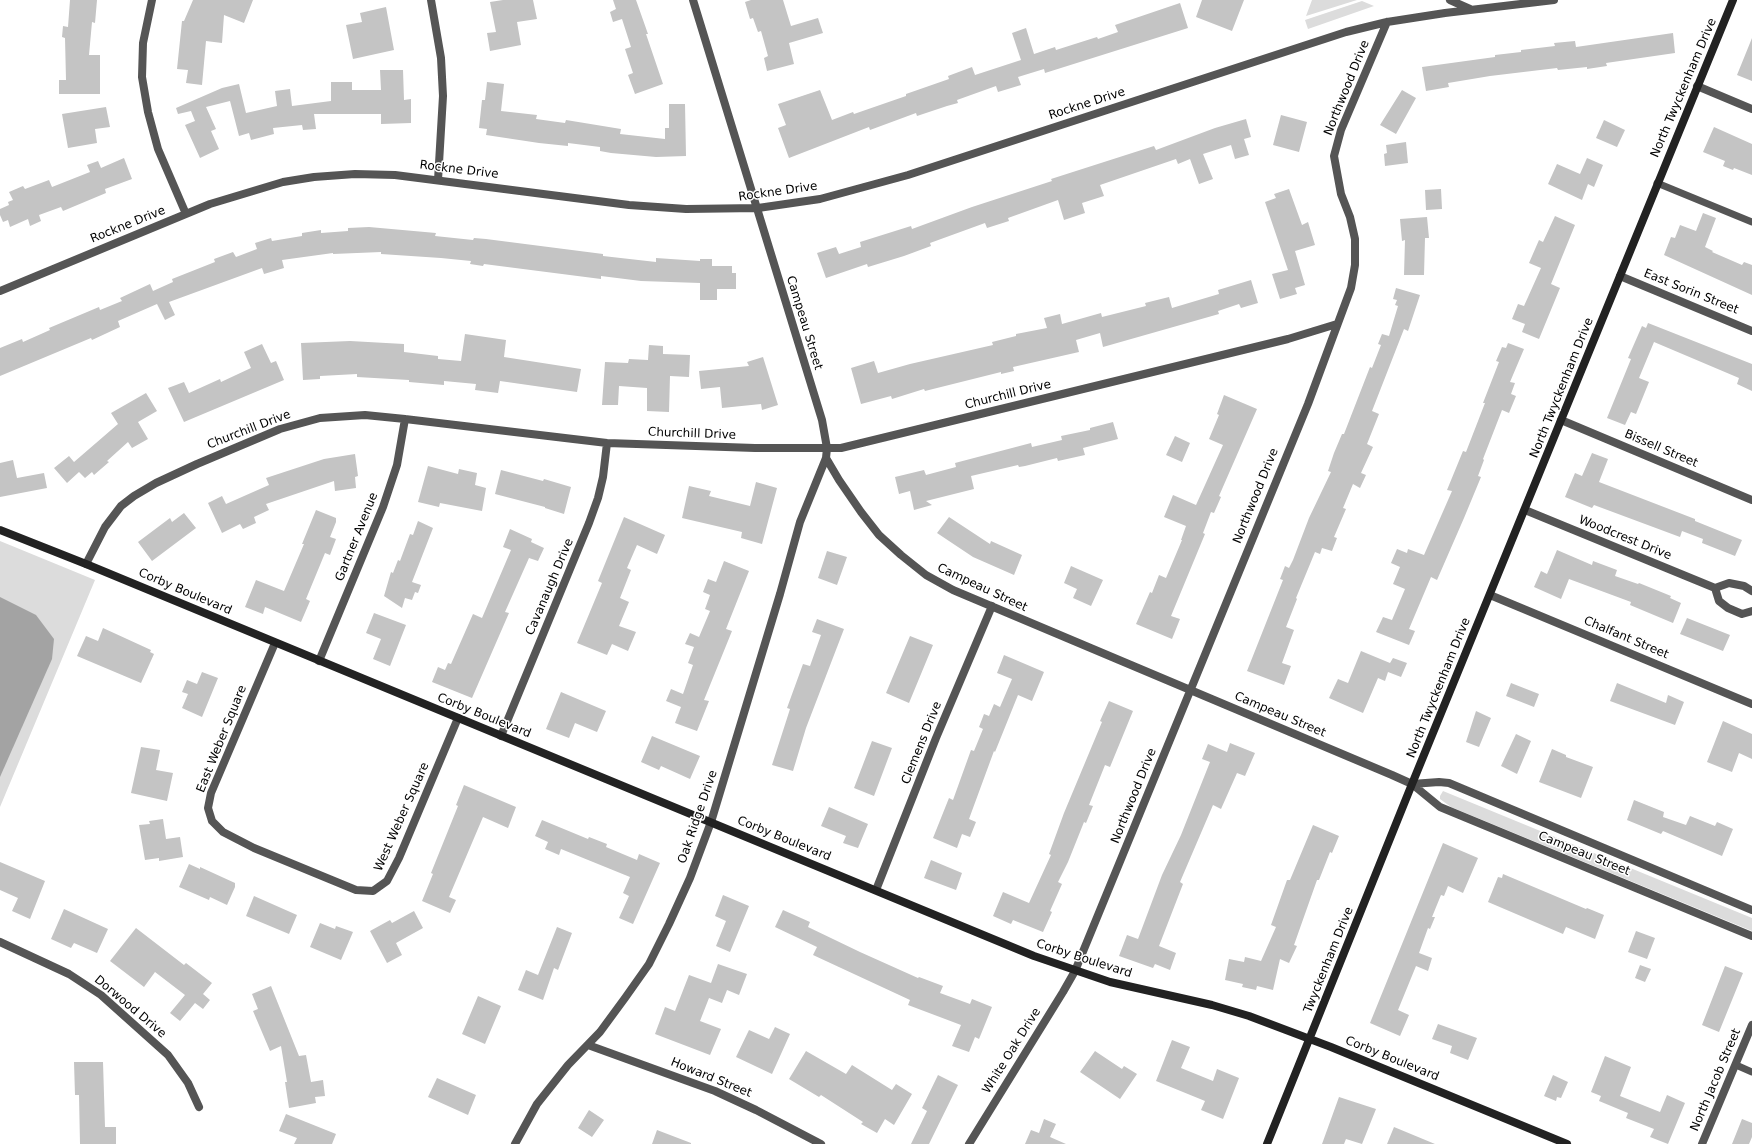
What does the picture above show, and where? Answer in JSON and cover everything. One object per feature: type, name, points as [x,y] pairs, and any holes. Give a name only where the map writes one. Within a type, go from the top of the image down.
[{"type":"street","points":[[152,0],[143,43],[142,77],[148,112],[158,149],[186,214]]},
{"type":"street","points":[[431,0],[441,58],[444,96],[438,180]]},
{"type":"street","name":"Campeau Street","points":[[693,0],[822,420],[827,448],[826,458],[861,512],[879,535],[901,555],[926,575],[952,590],[1412,784],[1440,807],[1752,936]]},
{"type":"street","points":[[1450,0],[1471,10]]},
{"type":"street","name":"Rockne Drive","points":[[0,291],[210,204],[248,191],[283,182],[314,177],[355,174],[395,175],[629,205],[686,209],[758,208],[820,199],[908,175],[1292,49],[1387,22],[1554,0]]},
{"type":"street","name":"North Twyckenham Drive","points":[[1412,784],[1733,0]]},
{"type":"street","name":"Northwood Drive","points":[[1075,971],[1308,404],[1352,282],[1356,264],[1355,239],[1350,217],[1339,188],[1334,156],[1341,130],[1387,22]]},
{"type":"street","points":[[1697,86],[1752,109]]},
{"type":"street","name":"East Sorin Street","points":[[1620,276],[1752,331]]},
{"type":"street","name":"Churchill Drive","points":[[86,564],[105,527],[121,506],[134,496],[156,483],[197,464],[280,430],[320,418],[365,415],[607,443],[841,448],[1155,370],[1288,339],[1337,324]]},
{"type":"street","name":"Gartner Avenue","points":[[319,661],[383,507],[397,465],[405,419]]},
{"type":"street","name":"Bissell Street","points":[[1561,420],[1752,500]]},
{"type":"street","name":"Cavanaugh Drive","points":[[501,736],[590,523],[603,477],[607,443]]},
{"type":"street","name":"Oak Ridge Drive","points":[[515,1144],[537,1104],[568,1065],[600,1032],[649,964],[687,884],[710,822],[780,594],[800,522],[826,458]]},
{"type":"street","name":"Woodcrest Drive","points":[[1525,510],[1716,588]]},
{"type":"street","name":"Corby Boulevard","points":[[0,530],[86,564],[1034,956],[1110,982],[1212,1005],[1249,1016],[1567,1144]]},
{"type":"street","points":[[1752,591],[1744,586],[1729,583],[1716,588],[1719,601],[1728,608],[1742,614],[1752,611]]},
{"type":"street","name":"Chalfant Street","points":[[1490,595],[1752,704]]},
{"type":"street","name":"Clemens Drive","points":[[876,890],[936,738],[992,606]]},
{"type":"street","name":"East Weber Square","points":[[275,643],[211,793],[208,808],[212,821],[223,832],[298,866]]},
{"type":"street","name":"West Weber Square","points":[[298,866],[356,890],[373,891],[387,881],[399,858],[458,718]]},
{"type":"street","name":"Campeau Street","points":[[1412,784],[1439,782],[1449,783],[1752,910]]},
{"type":"street","name":"Twyckenham Drive","points":[[1268,1144],[1412,784]]},
{"type":"street","name":"Dorwood Drive","points":[[0,942],[69,974],[101,995],[168,1055],[188,1083],[199,1107]]},
{"type":"street","name":"White Oak Drive","points":[[969,1144],[1075,971]]},
{"type":"street","name":"North Jacob Street","points":[[1702,1144],[1752,1025]]},
{"type":"street","name":"Howard Street","points":[[588,1045],[715,1091],[756,1110],[821,1144]]},
{"type":"lane","points":[[1657,183],[1752,222]]},
{"type":"lane","points":[[1736,1065],[1752,1072]]},
{"type":"shaded area","points":[[1312,0],[1357,0],[1306,16]]},
{"type":"shaded area","points":[[1362,1],[1374,6],[1308,29],[1305,20]]},
{"type":"shaded area","points":[[0,541],[95,580],[0,807]]},
{"type":"shaded area","points":[[0,597],[36,615],[54,639],[52,659],[0,777]]},
{"type":"shaded area","points":[[1443,791],[1752,918],[1752,931],[1451,807],[1440,799]]},
{"type":"building","points":[[70,0],[97,0],[95,23],[92,22],[89,55],[100,55],[100,94],[59,94],[59,80],[66,80],[65,38],[62,37],[63,26],[68,27]]},
{"type":"building","points":[[193,0],[253,0],[244,23],[224,15],[222,43],[206,41],[202,85],[186,83],[188,70],[177,69],[182,21],[184,21]]},
{"type":"building","points":[[503,0],[533,0],[537,19],[517,22],[521,45],[490,51],[487,33],[496,32],[490,2]]},
{"type":"building","points":[[613,0],[636,0],[663,84],[635,94],[628,75],[633,73],[625,49],[631,47],[622,19],[613,22],[610,12],[616,9]]},
{"type":"building","points":[[751,0],[783,0],[791,26],[818,18],[823,33],[789,43],[794,64],[767,71],[764,58],[768,56],[761,31],[758,32],[753,18],[750,19],[745,2]]},
{"type":"building","points":[[1202,0],[1244,0],[1232,31],[1196,17]]},
{"type":"building","points":[[1180,3],[1188,28],[1045,73],[1044,69],[1018,77],[1021,85],[998,92],[996,86],[957,100],[958,103],[917,116],[916,113],[870,130],[869,127],[789,158],[778,128],[786,125],[778,104],[820,90],[832,120],[906,96],[906,94],[949,79],[948,76],[972,67],[975,75],[1021,60],[1012,33],[1026,28],[1034,54],[1055,47],[1056,50],[1097,37],[1098,39],[1118,32],[1115,25]]},
{"type":"building","points":[[386,7],[394,50],[353,59],[346,25],[362,22],[360,13]]},
{"type":"building","points":[[1673,33],[1675,53],[1606,63],[1607,66],[1587,69],[1587,67],[1558,70],[1557,68],[1490,76],[1448,83],[1449,87],[1426,91],[1422,67],[1495,57],[1495,55],[1521,52],[1521,50],[1555,46],[1554,43],[1575,41],[1576,47]]},
{"type":"building","points":[[1752,38],[1752,81],[1737,75]]},
{"type":"building","points":[[380,70],[403,70],[404,100],[411,99],[411,123],[381,124],[381,114],[314,114],[316,129],[303,130],[302,125],[273,128],[274,134],[251,140],[249,133],[239,136],[230,101],[206,107],[216,129],[211,131],[219,149],[200,158],[185,125],[195,121],[191,111],[178,114],[176,108],[222,88],[239,84],[246,113],[277,106],[275,91],[290,89],[292,106],[331,101],[331,82],[352,82],[352,90],[381,90]]},
{"type":"building","points":[[487,82],[504,84],[501,111],[537,115],[536,119],[565,123],[566,120],[621,129],[620,134],[665,139],[665,128],[669,128],[669,104],[685,104],[686,156],[656,157],[611,153],[600,151],[600,147],[568,143],[568,146],[539,143],[486,135],[487,129],[479,128],[482,100],[485,100]]},
{"type":"building","points":[[1402,90],[1416,98],[1396,134],[1380,125]]},
{"type":"building","points":[[106,107],[110,127],[95,129],[97,143],[68,148],[62,114]]},
{"type":"building","points":[[1281,115],[1307,122],[1299,152],[1273,145]]},
{"type":"building","points":[[1246,119],[1251,137],[1244,139],[1249,155],[1235,159],[1231,145],[1203,154],[1213,179],[1199,184],[1190,159],[1178,164],[1176,159],[1100,185],[1104,196],[1082,203],[1085,213],[1064,220],[1058,200],[1008,218],[1009,221],[987,228],[985,223],[930,243],[931,246],[904,256],[868,267],[867,264],[826,278],[817,253],[836,247],[839,254],[861,247],[860,242],[911,226],[912,229],[972,207],[1052,181],[1051,179],[1154,146],[1156,150],[1215,128]]},
{"type":"building","points":[[1604,120],[1625,130],[1617,147],[1596,138]]},
{"type":"building","points":[[1714,127],[1752,144],[1752,175],[1734,168],[1733,170],[1723,166],[1725,161],[1703,152]]},
{"type":"building","points":[[1406,142],[1408,163],[1385,166],[1384,154],[1387,153],[1386,145]]},
{"type":"building","points":[[124,158],[132,179],[105,189],[106,193],[63,211],[61,207],[39,215],[41,221],[30,226],[28,219],[10,227],[8,220],[3,222],[0,215],[0,209],[9,205],[8,202],[13,200],[9,192],[23,186],[25,189],[49,180],[52,187],[90,172],[87,165],[98,161],[101,168]]},
{"type":"building","points":[[1587,158],[1603,165],[1594,187],[1588,184],[1582,200],[1548,184],[1557,164],[1580,174]]},
{"type":"building","points":[[1289,189],[1302,225],[1308,222],[1315,245],[1295,251],[1305,285],[1295,288],[1297,294],[1280,299],[1272,274],[1288,270],[1265,202],[1276,198],[1274,194]]},
{"type":"building","points":[[1441,189],[1442,209],[1426,210],[1425,190]]},
{"type":"building","points":[[1703,213],[1716,218],[1705,247],[1713,251],[1712,252],[1742,265],[1744,262],[1752,265],[1752,295],[1664,255],[1671,237],[1675,238],[1680,225],[1696,231]]},
{"type":"building","points":[[1555,216],[1575,225],[1551,284],[1560,288],[1539,339],[1522,332],[1525,324],[1512,319],[1518,304],[1524,306],[1541,268],[1529,263],[1539,240],[1543,242]]},
{"type":"building","points":[[1427,217],[1429,238],[1425,238],[1424,275],[1404,275],[1405,240],[1402,241],[1400,219]]},
{"type":"building","points":[[369,227],[436,233],[435,236],[473,240],[474,238],[486,239],[656,262],[656,258],[700,261],[700,259],[712,259],[712,266],[732,266],[732,273],[736,273],[736,289],[717,289],[717,300],[700,300],[700,283],[641,281],[601,276],[601,279],[484,264],[483,266],[470,264],[471,261],[381,254],[381,252],[333,253],[282,260],[284,268],[264,274],[262,268],[169,302],[175,315],[165,320],[157,304],[118,321],[120,327],[92,340],[91,338],[0,376],[0,348],[22,339],[23,342],[50,330],[49,328],[99,307],[100,310],[122,301],[120,298],[150,284],[153,291],[173,282],[172,279],[215,262],[214,259],[233,252],[236,257],[257,249],[255,243],[271,238],[272,241],[302,236],[302,233],[321,230],[321,233],[348,231],[348,228]]},
{"type":"building","points":[[1251,280],[1258,303],[1241,308],[1239,304],[1218,311],[1219,314],[1103,347],[1100,333],[1076,340],[1079,352],[1013,367],[1014,371],[1001,374],[1001,372],[925,391],[924,389],[892,399],[891,396],[861,404],[851,368],[874,361],[878,373],[993,345],[992,342],[1016,336],[1016,334],[1047,328],[1044,318],[1060,314],[1062,324],[1101,313],[1102,317],[1146,306],[1145,303],[1169,297],[1172,308],[1219,294],[1218,290]]},
{"type":"building","points":[[1396,288],[1420,295],[1408,331],[1404,329],[1372,411],[1379,414],[1367,444],[1373,447],[1361,473],[1366,475],[1360,488],[1353,484],[1343,508],[1346,509],[1334,537],[1337,538],[1332,551],[1322,548],[1320,554],[1315,552],[1296,598],[1297,599],[1286,627],[1294,630],[1282,663],[1291,666],[1284,685],[1247,671],[1283,580],[1280,579],[1285,566],[1289,568],[1293,560],[1309,518],[1331,472],[1328,471],[1334,453],[1342,434],[1344,434],[1370,367],[1372,368],[1381,345],[1378,344],[1382,334],[1389,336],[1398,306],[1395,305],[1397,300],[1393,299]]},
{"type":"building","points":[[1648,323],[1752,364],[1752,391],[1737,384],[1739,378],[1654,342],[1639,378],[1649,382],[1636,414],[1631,412],[1625,425],[1607,418],[1631,359],[1628,358],[1642,326],[1646,328]]},
{"type":"building","points":[[465,334],[506,340],[504,357],[581,369],[577,392],[500,381],[498,393],[475,390],[476,384],[444,381],[444,385],[409,382],[409,380],[357,377],[357,374],[320,376],[320,379],[303,380],[301,343],[350,341],[404,344],[404,352],[438,356],[438,359],[461,361]]},
{"type":"building","points":[[1508,343],[1524,349],[1510,382],[1515,383],[1511,394],[1516,396],[1509,413],[1502,410],[1483,459],[1484,460],[1478,476],[1481,477],[1464,518],[1437,580],[1431,577],[1409,629],[1415,631],[1409,645],[1376,632],[1383,617],[1392,620],[1405,589],[1393,584],[1400,567],[1391,563],[1397,549],[1407,553],[1408,549],[1424,555],[1452,491],[1447,490],[1463,451],[1466,452],[1485,403],[1483,403],[1499,362],[1496,361],[1502,347],[1506,348]]},
{"type":"building","points":[[262,344],[271,363],[276,361],[284,380],[184,422],[168,388],[184,382],[189,393],[220,379],[221,382],[251,368],[244,352]]},
{"type":"building","points":[[649,345],[663,346],[663,354],[690,355],[689,377],[670,376],[669,412],[647,411],[647,388],[619,386],[618,405],[602,405],[605,362],[628,363],[629,359],[648,360]]},
{"type":"building","points":[[763,357],[778,405],[762,410],[761,404],[722,408],[720,387],[701,389],[699,371],[749,366],[747,362]]},
{"type":"building","points":[[146,393],[157,411],[138,422],[148,439],[132,448],[128,442],[94,475],[92,472],[85,478],[79,472],[67,483],[54,468],[69,456],[74,462],[118,424],[111,413]]},
{"type":"building","points":[[1224,395],[1257,409],[1219,496],[1221,497],[1214,513],[1211,512],[1203,533],[1205,534],[1171,616],[1180,619],[1172,639],[1136,624],[1150,592],[1152,593],[1159,575],[1166,578],[1182,540],[1186,526],[1164,517],[1173,495],[1196,505],[1223,445],[1209,439],[1219,415],[1217,414]]},
{"type":"building","points":[[1113,422],[1118,439],[1083,448],[1085,455],[1058,461],[1057,458],[1019,467],[1018,465],[971,476],[974,489],[926,501],[932,505],[914,510],[910,491],[899,494],[895,477],[924,470],[926,475],[956,467],[955,463],[1031,443],[1032,447],[1062,440],[1061,436],[1090,430],[1090,428]]},
{"type":"building","points":[[1175,436],[1190,443],[1182,462],[1166,455]]},
{"type":"building","points":[[1592,453],[1608,459],[1599,482],[1695,519],[1695,521],[1742,540],[1735,556],[1702,543],[1703,539],[1682,531],[1680,537],[1594,505],[1592,508],[1565,497],[1575,473],[1582,476]]},
{"type":"building","points":[[355,454],[358,476],[355,477],[356,488],[335,491],[334,481],[266,504],[269,510],[254,517],[256,523],[243,529],[240,524],[222,533],[208,503],[222,496],[226,504],[269,485],[266,478],[324,459]]},
{"type":"building","points":[[13,460],[17,478],[44,473],[47,488],[0,497],[0,463]]},
{"type":"building","points":[[428,466],[458,474],[459,469],[477,473],[475,485],[486,488],[482,511],[440,503],[439,507],[418,502]]},
{"type":"building","points":[[501,470],[543,481],[544,479],[571,487],[564,514],[545,507],[495,494]]},
{"type":"building","points":[[756,482],[777,488],[762,544],[741,538],[742,532],[682,518],[689,486],[711,491],[709,496],[750,506]]},
{"type":"building","points":[[316,510],[336,518],[336,522],[330,537],[336,539],[330,555],[325,553],[306,599],[310,601],[301,622],[265,607],[263,614],[245,607],[256,580],[284,591],[304,544],[302,544]]},
{"type":"building","points":[[184,513],[196,528],[152,561],[138,542],[170,518],[172,522]]},
{"type":"building","points":[[624,517],[665,535],[657,554],[637,545],[627,568],[631,570],[620,598],[629,602],[619,626],[636,632],[628,651],[612,644],[607,655],[577,643],[602,583],[598,581]]},
{"type":"building","points":[[949,517],[990,544],[991,541],[1022,555],[1014,575],[973,557],[937,533]]},
{"type":"building","points":[[418,521],[433,528],[412,582],[421,585],[418,593],[415,592],[412,600],[405,598],[402,608],[384,596],[391,572],[393,573],[398,560],[400,561],[410,534],[413,535]]},
{"type":"building","points":[[510,529],[532,539],[531,542],[544,548],[538,561],[529,558],[505,612],[509,613],[472,698],[432,682],[438,667],[445,670],[448,663],[451,664],[473,614],[482,618],[511,550],[503,547]]},
{"type":"building","points":[[1557,550],[1592,565],[1593,561],[1617,570],[1615,576],[1638,584],[1639,583],[1671,596],[1670,598],[1681,603],[1673,623],[1630,605],[1631,602],[1569,579],[1561,599],[1534,587],[1541,571],[1547,574]]},
{"type":"building","points":[[827,551],[847,557],[837,585],[818,578]]},
{"type":"building","points":[[724,561],[749,571],[726,629],[732,631],[704,700],[709,701],[697,731],[675,723],[681,707],[666,701],[671,689],[683,694],[693,665],[688,663],[694,647],[685,644],[690,633],[699,637],[710,611],[705,609],[710,595],[703,592],[708,579],[716,582]]},
{"type":"building","points":[[1071,566],[1103,580],[1091,606],[1073,598],[1077,589],[1064,583]]},
{"type":"building","points":[[374,613],[406,625],[390,666],[373,659],[381,639],[366,633]]},
{"type":"building","points":[[1687,618],[1730,635],[1723,651],[1680,634]]},
{"type":"building","points":[[817,619],[844,629],[806,728],[793,771],[772,765],[790,709],[787,708],[803,664],[810,666],[821,635],[812,632]]},
{"type":"building","points":[[103,628],[151,650],[150,652],[154,654],[141,683],[77,656],[86,636],[98,641]]},
{"type":"building","points":[[910,636],[933,645],[909,703],[886,693]]},
{"type":"building","points":[[1361,651],[1390,663],[1393,658],[1407,663],[1401,677],[1388,672],[1385,681],[1378,678],[1363,713],[1329,698],[1338,679],[1348,683]]},
{"type":"building","points":[[1004,655],[1044,672],[1032,701],[1018,695],[995,752],[994,751],[969,819],[976,822],[970,837],[962,834],[957,848],[933,838],[949,798],[953,800],[971,750],[974,751],[983,729],[979,727],[984,714],[989,716],[994,704],[1000,707],[1012,679],[997,673]]},
{"type":"building","points":[[202,672],[218,678],[202,717],[182,708],[188,694],[182,692],[187,680],[197,684]]},
{"type":"building","points":[[1511,683],[1539,694],[1534,707],[1506,696]]},
{"type":"building","points":[[1617,683],[1666,703],[1668,695],[1684,702],[1675,725],[1610,701]]},
{"type":"building","points":[[561,692],[606,711],[597,732],[575,723],[569,738],[546,729]]},
{"type":"building","points":[[1109,701],[1133,711],[1110,767],[1105,765],[1089,805],[1093,806],[1086,823],[1084,822],[1068,862],[1058,882],[1062,884],[1050,911],[1052,912],[1043,932],[1013,920],[1011,924],[993,916],[1003,892],[1029,903],[1051,855],[1049,854],[1064,813],[1102,722],[1100,721]]},
{"type":"building","points":[[1476,711],[1491,718],[1479,747],[1466,742]]},
{"type":"building","points":[[1723,721],[1752,734],[1752,759],[1739,753],[1732,772],[1707,762]]},
{"type":"building","points":[[1516,734],[1531,741],[1517,774],[1501,766]]},
{"type":"building","points":[[652,736],[700,756],[690,779],[661,766],[659,770],[641,762]]},
{"type":"building","points":[[872,741],[892,748],[874,796],[854,788]]},
{"type":"building","points":[[1230,743],[1255,753],[1245,776],[1237,773],[1221,809],[1213,805],[1180,882],[1183,884],[1159,946],[1176,953],[1170,970],[1155,964],[1153,968],[1119,956],[1127,935],[1138,939],[1162,875],[1181,835],[1210,762],[1202,759],[1208,744],[1227,752]]},
{"type":"building","points":[[141,747],[160,750],[156,770],[173,773],[167,801],[131,793]]},
{"type":"building","points":[[1552,749],[1566,755],[1566,757],[1593,767],[1581,798],[1539,782]]},
{"type":"building","points":[[464,785],[516,807],[508,828],[483,817],[449,897],[456,900],[450,913],[422,901],[433,874],[431,873],[458,806],[456,805]]},
{"type":"building","points":[[1634,800],[1664,812],[1663,817],[1686,825],[1690,816],[1715,826],[1717,822],[1733,829],[1722,856],[1663,831],[1661,834],[1627,820]]},
{"type":"building","points":[[829,807],[868,824],[858,848],[843,843],[846,836],[821,826]]},
{"type":"building","points":[[163,819],[166,839],[180,837],[183,857],[159,861],[159,858],[145,860],[139,825],[150,824],[149,821]]},
{"type":"building","points":[[542,820],[588,839],[589,837],[607,844],[606,847],[637,860],[639,854],[660,863],[633,924],[619,918],[629,896],[623,893],[630,877],[561,849],[559,855],[545,849],[548,842],[535,836]]},
{"type":"building","points":[[1313,825],[1339,836],[1332,853],[1330,852],[1319,880],[1317,880],[1294,945],[1297,946],[1289,963],[1280,959],[1273,990],[1257,986],[1256,990],[1242,987],[1243,984],[1225,980],[1229,959],[1244,962],[1245,957],[1261,961],[1276,927],[1271,925],[1287,880],[1290,880]]},
{"type":"building","points":[[1443,843],[1478,858],[1463,893],[1448,886],[1444,896],[1441,895],[1432,917],[1435,917],[1430,929],[1428,928],[1419,953],[1432,958],[1428,971],[1416,966],[1398,1010],[1409,1015],[1400,1036],[1370,1023]]},
{"type":"building","points":[[931,860],[962,873],[956,890],[924,878]]},
{"type":"building","points":[[0,862],[45,881],[30,919],[12,911],[18,898],[0,890]]},
{"type":"building","points":[[189,864],[200,869],[200,867],[235,883],[235,887],[227,905],[210,897],[209,900],[179,887]]},
{"type":"building","points":[[1503,874],[1586,909],[1587,908],[1604,915],[1595,939],[1566,927],[1563,934],[1488,902],[1498,877],[1502,878]]},
{"type":"building","points":[[723,895],[749,906],[730,952],[716,946],[726,921],[715,916]]},
{"type":"building","points":[[254,896],[297,915],[289,934],[246,916]]},
{"type":"building","points":[[64,909],[108,929],[97,953],[74,943],[71,948],[51,939]]},
{"type":"building","points":[[783,910],[810,922],[808,927],[860,952],[918,978],[919,977],[943,986],[940,993],[970,1004],[972,999],[992,1007],[979,1039],[975,1037],[969,1052],[952,1046],[961,1025],[908,1005],[910,1000],[813,955],[817,947],[775,927]]},
{"type":"building","points":[[414,911],[423,928],[396,943],[402,955],[387,963],[370,931],[390,920],[392,923]]},
{"type":"building","points":[[320,923],[335,929],[336,926],[353,932],[341,960],[310,947]]},
{"type":"building","points":[[557,927],[572,933],[558,970],[554,968],[543,1000],[518,990],[526,970],[538,975]]},
{"type":"building","points":[[136,928],[184,965],[186,963],[212,983],[203,994],[210,1000],[203,1009],[195,1003],[180,1021],[170,1013],[185,995],[155,972],[144,987],[110,961]]},
{"type":"building","points":[[1636,931],[1655,938],[1647,959],[1628,952]]},
{"type":"building","points":[[718,964],[747,974],[739,995],[727,990],[722,1003],[709,998],[700,1021],[721,1029],[710,1055],[655,1034],[665,1007],[675,1011],[689,975],[711,983]]},
{"type":"building","points":[[1640,965],[1651,969],[1645,982],[1635,978]]},
{"type":"building","points":[[1725,966],[1743,973],[1719,1032],[1702,1025]]},
{"type":"building","points":[[271,986],[299,1056],[306,1055],[311,1082],[323,1080],[325,1096],[315,1097],[316,1103],[289,1108],[285,1082],[287,1082],[281,1046],[270,1051],[253,1011],[258,1009],[252,994]]},
{"type":"building","points":[[478,996],[501,1006],[485,1044],[462,1034]]},
{"type":"building","points":[[1438,1024],[1477,1038],[1468,1060],[1450,1053],[1452,1046],[1432,1039]]},
{"type":"building","points":[[775,1027],[790,1034],[772,1074],[736,1057],[749,1030],[769,1039]]},
{"type":"building","points":[[1172,1040],[1190,1047],[1181,1068],[1213,1081],[1217,1069],[1239,1078],[1223,1119],[1201,1110],[1205,1101],[1156,1081]]},
{"type":"building","points":[[806,1051],[846,1074],[852,1065],[892,1090],[896,1084],[912,1094],[894,1125],[885,1119],[877,1133],[861,1124],[863,1122],[821,1095],[819,1097],[789,1079]]},
{"type":"building","points":[[1095,1051],[1122,1069],[1124,1066],[1137,1074],[1120,1099],[1080,1072]]},
{"type":"building","points":[[1605,1056],[1631,1067],[1620,1096],[1660,1112],[1667,1095],[1685,1103],[1668,1144],[1650,1137],[1654,1129],[1626,1118],[1628,1113],[1599,1101],[1601,1096],[1591,1092]]},
{"type":"building","points":[[74,1062],[103,1062],[105,1127],[116,1127],[116,1144],[80,1144],[79,1095],[75,1095]]},
{"type":"building","points":[[938,1075],[958,1085],[929,1144],[911,1144],[927,1111],[922,1108]]},
{"type":"building","points":[[1553,1075],[1568,1082],[1561,1098],[1557,1097],[1556,1101],[1544,1096]]},
{"type":"building","points":[[437,1078],[476,1095],[468,1115],[428,1097]]},
{"type":"building","points":[[1339,1097],[1376,1109],[1362,1144],[1346,1139],[1344,1144],[1322,1144]]},
{"type":"building","points":[[589,1110],[604,1120],[592,1137],[578,1128]]},
{"type":"building","points":[[286,1114],[336,1134],[332,1144],[294,1144],[297,1138],[279,1131]]},
{"type":"building","points":[[1044,1119],[1056,1124],[1050,1137],[1066,1144],[1025,1144],[1031,1130],[1039,1133]]},
{"type":"building","points":[[1742,1119],[1752,1123],[1752,1137],[1749,1144],[1732,1144]]},
{"type":"building","points":[[1394,1127],[1435,1144],[1387,1144]]},
{"type":"building","points":[[657,1130],[691,1143],[691,1144],[652,1144]]}]
